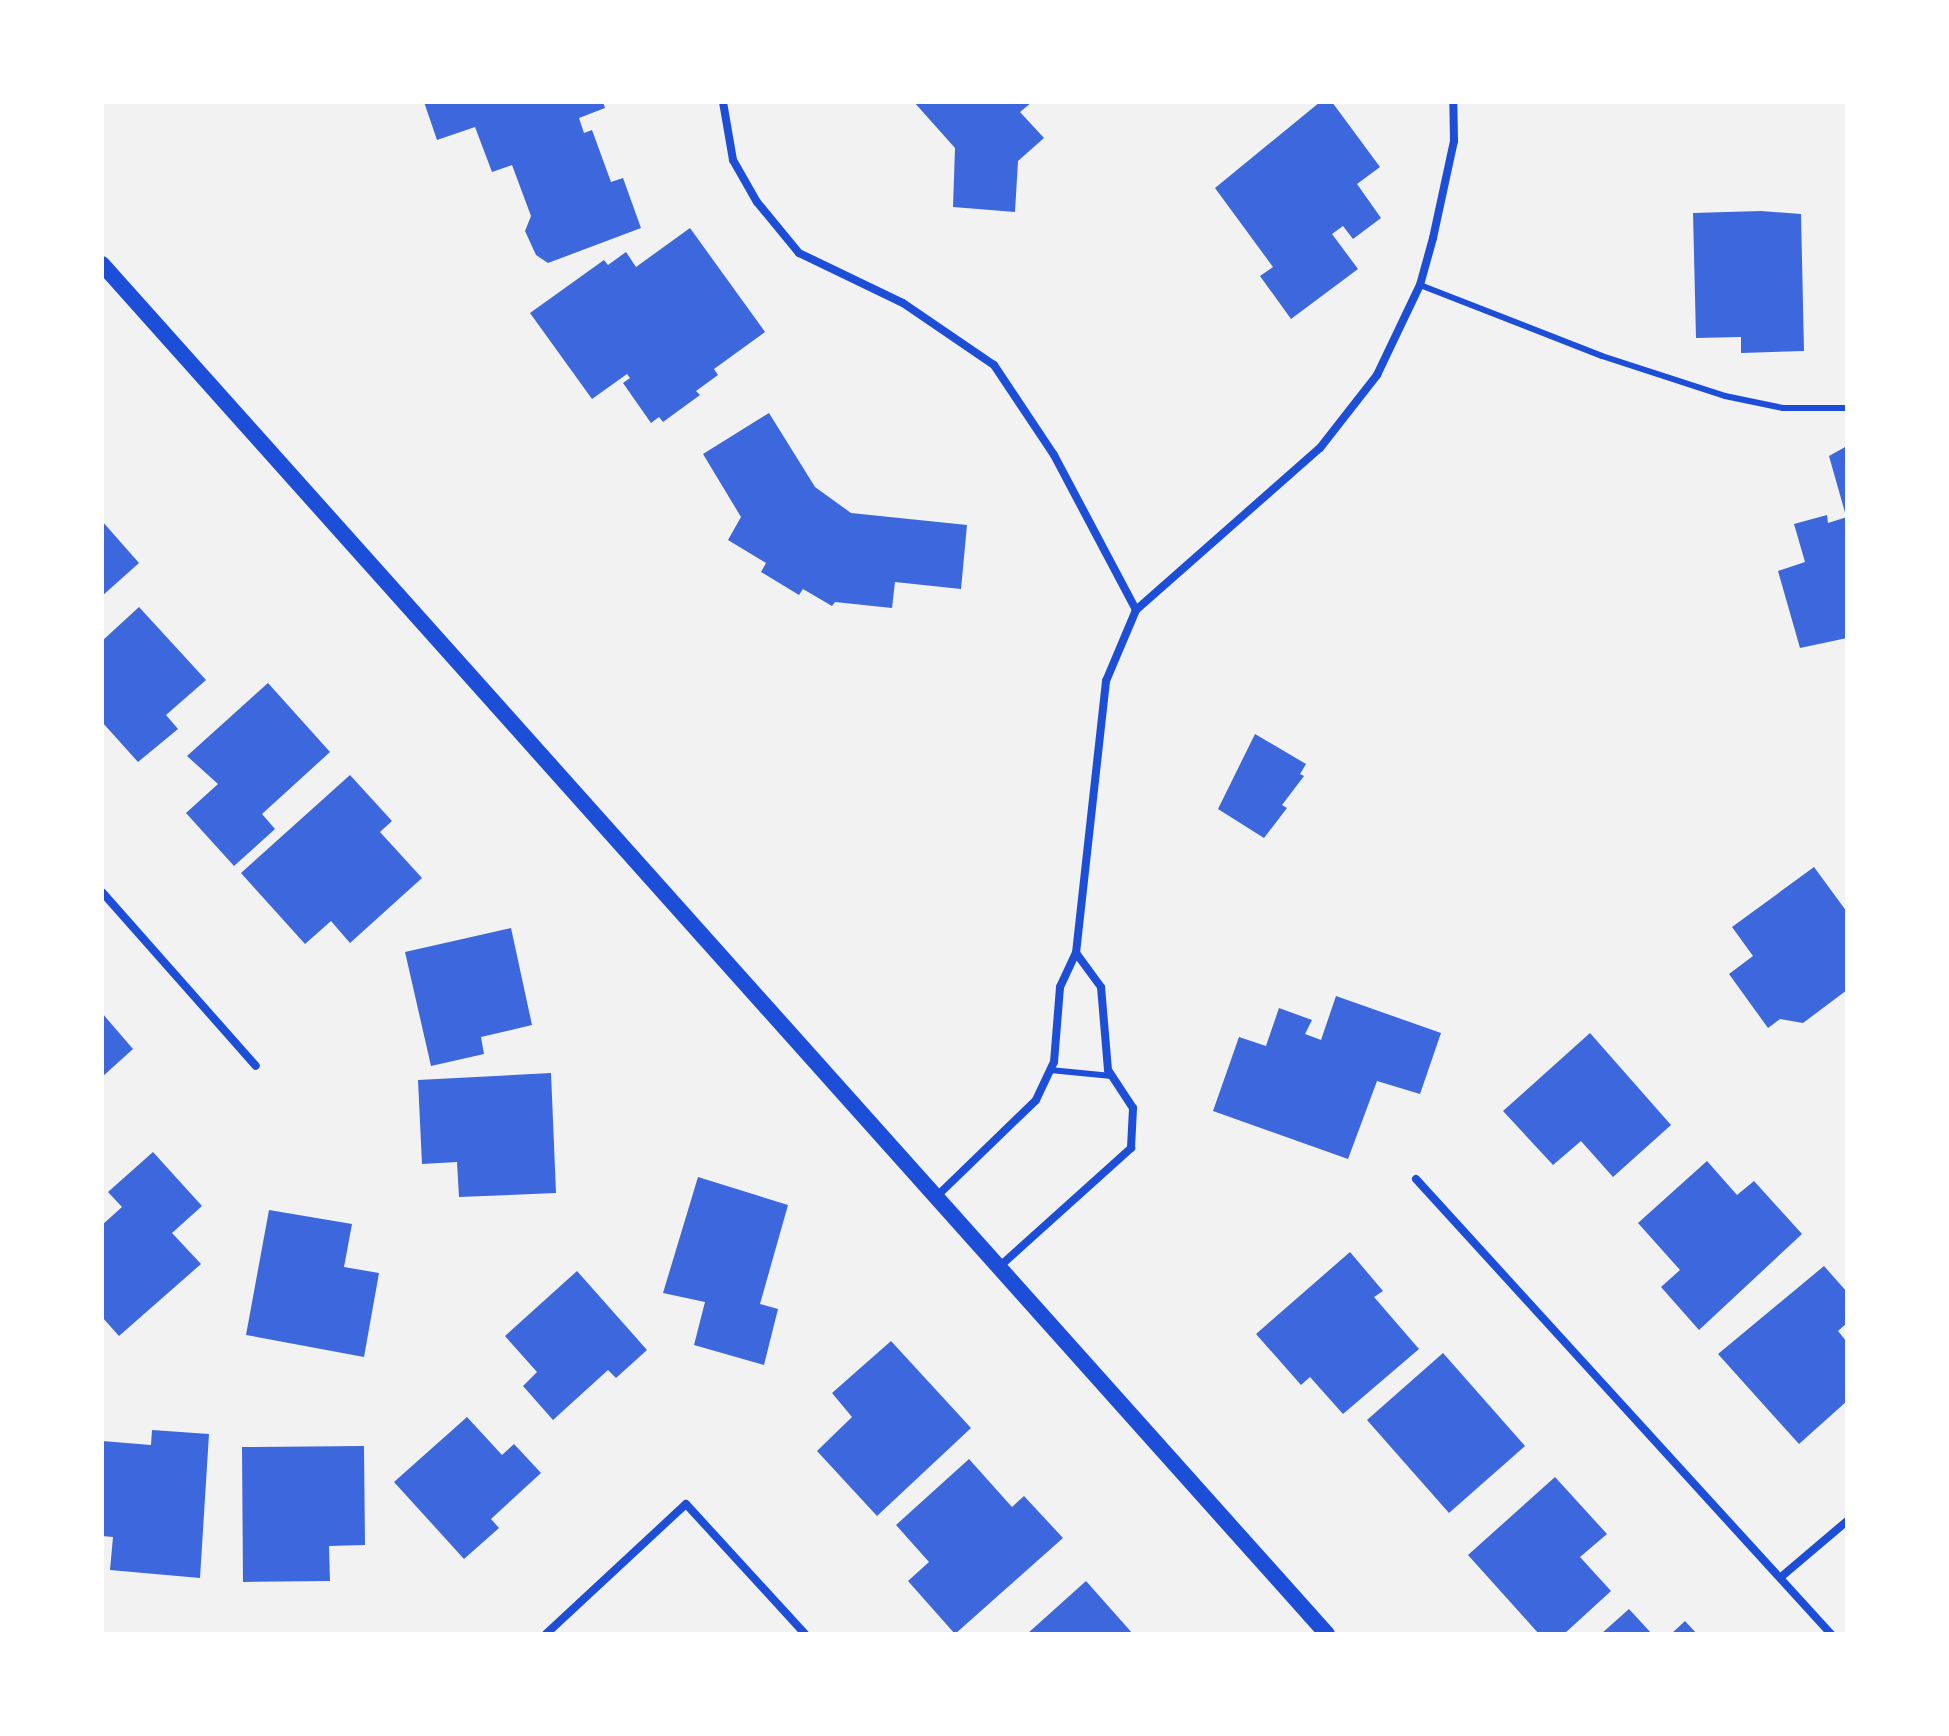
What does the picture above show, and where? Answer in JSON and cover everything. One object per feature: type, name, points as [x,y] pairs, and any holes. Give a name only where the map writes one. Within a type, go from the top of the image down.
[{"type":"main road","points":[[102,264],[1327,1634]]},
{"type":"street","points":[[723,102],[733,160],[757,202],[799,253],[903,303],[994,365],[1054,455],[1136,610]]},
{"type":"street","points":[[936,1197],[1002,1138],[1036,1100],[1050,1070],[1060,987],[1076,953],[1106,681],[1136,610],[1320,448],[1377,375],[1420,285],[1454,141],[1453,102]]},
{"type":"street","points":[[102,892],[256,1066]]},
{"type":"street","points":[[999,1267],[1131,1148],[1133,1108],[1112,1076],[1101,987],[1076,953]]},
{"type":"street","points":[[1416,1179],[1831,1634]]},
{"type":"street","points":[[546,1634],[686,1504],[805,1634]]},
{"type":"street","points":[[1781,1577],[1847,1521]]},
{"type":"lane","points":[[1420,285],[1602,356],[1725,396],[1783,408],[1847,408]]},
{"type":"lane","points":[[1050,1070],[1112,1076]]},
{"type":"building","points":[[424,102],[603,102],[605,108],[579,118],[584,133],[592,130],[611,182],[623,178],[641,228],[548,263],[536,255],[525,231],[531,216],[512,165],[492,172],[475,127],[437,140]]},
{"type":"building","points":[[914,102],[1032,102],[1020,112],[1044,138],[1018,161],[1015,212],[953,207],[955,148]]},
{"type":"building","points":[[1320,102],[1332,102],[1380,167],[1357,184],[1381,218],[1353,239],[1343,226],[1332,234],[1358,269],[1291,319],[1260,276],[1273,267],[1215,188]]},
{"type":"building","points":[[1761,211],[1801,214],[1804,351],[1741,353],[1741,337],[1696,338],[1693,213]]},
{"type":"building","points":[[690,228],[765,332],[714,369],[718,375],[696,391],[700,395],[663,422],[659,417],[651,423],[623,383],[630,378],[627,374],[592,399],[530,313],[604,260],[608,265],[626,252],[636,267]]},
{"type":"building","points":[[769,413],[815,487],[851,513],[967,525],[961,589],[895,582],[892,608],[835,602],[832,606],[803,589],[799,595],[761,572],[766,563],[728,540],[741,517],[703,454]]},
{"type":"building","points":[[1847,446],[1847,516],[1846,516],[1829,456]]},
{"type":"building","points":[[1827,515],[1828,523],[1847,517],[1847,638],[1800,648],[1778,571],[1805,562],[1794,524]]},
{"type":"building","points":[[102,521],[139,563],[102,596]]},
{"type":"building","points":[[139,607],[206,680],[166,715],[178,729],[138,762],[102,722],[102,641]]},
{"type":"building","points":[[268,683],[330,752],[262,814],[275,829],[234,866],[186,813],[218,784],[187,756]]},
{"type":"building","points":[[1255,734],[1306,764],[1300,774],[1304,776],[1282,805],[1287,808],[1264,838],[1218,809]]},
{"type":"building","points":[[350,775],[392,821],[380,832],[422,878],[350,943],[331,921],[305,944],[241,873]]},
{"type":"building","points":[[1814,867],[1847,912],[1847,990],[1803,1023],[1780,1019],[1768,1028],[1729,974],[1753,956],[1732,927]]},
{"type":"building","points":[[511,928],[532,1025],[481,1037],[484,1054],[431,1066],[405,952]]},
{"type":"building","points":[[1336,996],[1441,1033],[1420,1094],[1377,1081],[1348,1159],[1213,1111],[1239,1037],[1266,1046],[1279,1008],[1312,1020],[1305,1034],[1321,1040]]},
{"type":"building","points":[[102,1013],[133,1049],[102,1077]]},
{"type":"building","points":[[1590,1033],[1671,1125],[1613,1177],[1581,1141],[1553,1165],[1503,1111]]},
{"type":"building","points":[[551,1073],[556,1193],[459,1197],[457,1162],[422,1164],[418,1080]]},
{"type":"building","points":[[153,1152],[202,1206],[172,1233],[201,1264],[119,1336],[102,1317],[102,1225],[122,1207],[108,1192]]},
{"type":"building","points":[[1707,1161],[1737,1195],[1754,1181],[1802,1234],[1699,1330],[1661,1287],[1680,1270],[1638,1223]]},
{"type":"building","points":[[698,1177],[788,1205],[760,1304],[778,1309],[764,1365],[694,1345],[705,1302],[663,1293]]},
{"type":"building","points":[[269,1210],[352,1224],[344,1267],[379,1273],[364,1357],[246,1335]]},
{"type":"building","points":[[1350,1252],[1383,1291],[1374,1297],[1419,1349],[1343,1414],[1310,1377],[1301,1385],[1256,1334]]},
{"type":"building","points":[[1824,1266],[1847,1292],[1847,1323],[1838,1331],[1847,1342],[1847,1401],[1799,1444],[1718,1354]]},
{"type":"building","points":[[577,1271],[647,1350],[616,1378],[608,1370],[553,1420],[523,1386],[537,1372],[505,1336]]},
{"type":"building","points":[[891,1341],[971,1428],[877,1516],[817,1451],[852,1417],[832,1393]]},
{"type":"building","points":[[1443,1353],[1525,1446],[1449,1513],[1367,1420]]},
{"type":"building","points":[[467,1417],[502,1455],[514,1444],[541,1473],[491,1519],[499,1528],[464,1559],[394,1482]]},
{"type":"building","points":[[152,1430],[209,1434],[200,1578],[110,1570],[113,1537],[102,1536],[102,1441],[151,1445]]},
{"type":"building","points":[[364,1446],[365,1545],[329,1546],[330,1581],[243,1582],[242,1447]]},
{"type":"building","points":[[969,1459],[1012,1507],[1024,1496],[1063,1538],[955,1634],[908,1581],[929,1562],[896,1525]]},
{"type":"building","points":[[1555,1477],[1607,1534],[1580,1557],[1611,1591],[1564,1634],[1539,1634],[1468,1555]]},
{"type":"building","points":[[1086,1581],[1133,1634],[1027,1634]]},
{"type":"building","points":[[1629,1609],[1652,1634],[1601,1634]]},
{"type":"building","points":[[1685,1621],[1697,1634],[1671,1634]]}]
